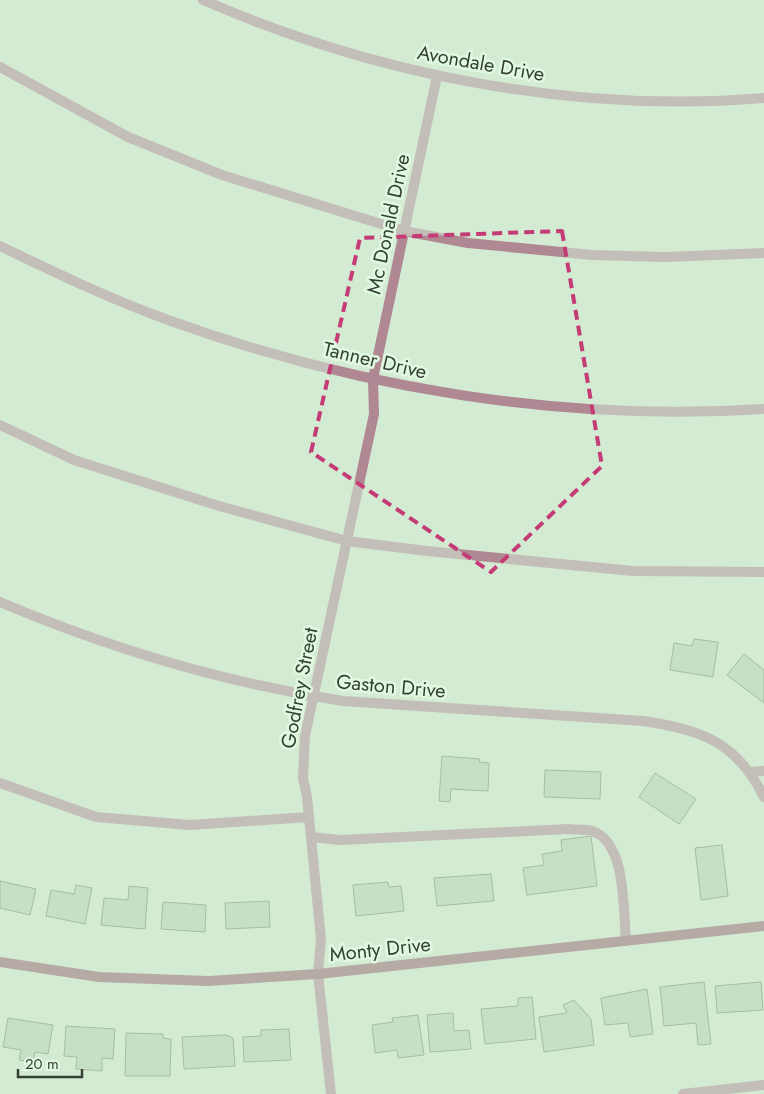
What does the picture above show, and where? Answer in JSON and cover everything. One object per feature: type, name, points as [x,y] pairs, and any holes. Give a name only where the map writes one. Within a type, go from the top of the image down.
[{"type":"street","name":"Avondale Drive","points":[[203,0],[294,37],[437,76],[498,88],[580,97],[675,101],[764,98]]},
{"type":"street","points":[[0,66],[136,141],[222,174],[404,231],[468,243],[592,255],[665,257],[764,253]]},
{"type":"street","name":"Mc Donald Drive","points":[[373,379],[437,76]]},
{"type":"street","name":"Tanner Drive","points":[[0,246],[96,291],[170,321],[272,354],[373,379],[463,396],[566,408],[642,411],[764,409]]},
{"type":"street","name":"Godfrey Street","points":[[332,1094],[318,974],[322,939],[303,763],[306,744],[304,736],[374,414],[373,379]]},
{"type":"street","points":[[0,425],[74,460],[219,506],[347,541],[427,551],[633,571],[764,572]]},
{"type":"street","name":"Gaston Drive","points":[[0,602],[121,647],[275,689],[313,696],[343,701],[668,725],[704,735],[739,760],[750,772],[764,797]]},
{"type":"street","points":[[750,772],[764,771]]},
{"type":"street","points":[[0,783],[96,817],[190,825],[309,817]]},
{"type":"street","points":[[311,837],[340,840],[568,830],[592,832],[607,840],[618,857],[626,941]]},
{"type":"street","name":"Monty Drive","points":[[0,962],[99,977],[178,982],[318,974],[764,926]]},
{"type":"street","points":[[683,1094],[764,1085]]},
{"type":"highlighted area","points":[[562,231],[602,466],[491,572],[311,452],[360,238]]},
{"type":"building","points":[[694,639],[718,642],[713,677],[670,670],[674,643],[692,646]]},
{"type":"building","points":[[744,654],[764,670],[764,703],[727,675]]},
{"type":"building","points":[[442,756],[480,759],[479,762],[489,763],[488,791],[451,789],[450,802],[439,801]]},
{"type":"building","points":[[545,770],[601,772],[600,799],[544,797]]},
{"type":"building","points":[[655,773],[696,799],[679,824],[639,797]]},
{"type":"building","points":[[591,836],[597,886],[527,895],[523,868],[544,865],[542,854],[562,851],[561,840]]},
{"type":"building","points":[[722,845],[728,896],[701,900],[695,848]]},
{"type":"building","points":[[491,874],[494,901],[437,906],[434,878]]},
{"type":"building","points":[[0,881],[36,889],[30,915],[0,908]]},
{"type":"building","points":[[388,882],[389,887],[401,886],[404,911],[356,916],[353,885]]},
{"type":"building","points":[[76,885],[92,888],[85,924],[46,916],[51,890],[74,894]]},
{"type":"building","points":[[129,886],[148,888],[145,929],[101,925],[104,898],[128,900]]},
{"type":"building","points":[[269,901],[270,927],[226,929],[225,903]]},
{"type":"building","points":[[163,902],[206,905],[205,932],[161,929]]},
{"type":"building","points":[[704,982],[711,1044],[698,1045],[696,1023],[664,1026],[660,987]]},
{"type":"building","points":[[761,982],[763,1010],[717,1013],[715,986]]},
{"type":"building","points":[[647,989],[653,1034],[630,1037],[628,1023],[605,1025],[601,998]]},
{"type":"building","points":[[532,997],[536,1039],[485,1044],[481,1009],[518,1006],[518,998]]},
{"type":"building","points":[[574,1000],[591,1019],[594,1045],[544,1052],[539,1017],[567,1013],[563,1005]]},
{"type":"building","points":[[453,1013],[454,1031],[469,1030],[471,1049],[430,1052],[427,1015]]},
{"type":"building","points":[[418,1015],[424,1055],[398,1058],[397,1050],[375,1053],[372,1025],[393,1022],[392,1018]]},
{"type":"building","points":[[8,1018],[53,1025],[48,1054],[35,1052],[33,1062],[19,1060],[21,1050],[3,1047]]},
{"type":"building","points":[[66,1026],[115,1029],[113,1059],[102,1058],[102,1071],[76,1069],[77,1057],[64,1056]]},
{"type":"building","points":[[289,1029],[291,1060],[244,1062],[243,1037],[261,1036],[261,1030]]},
{"type":"building","points":[[126,1033],[163,1034],[163,1038],[171,1039],[170,1076],[125,1076]]},
{"type":"building","points":[[226,1035],[233,1038],[235,1066],[184,1069],[182,1037]]}]
